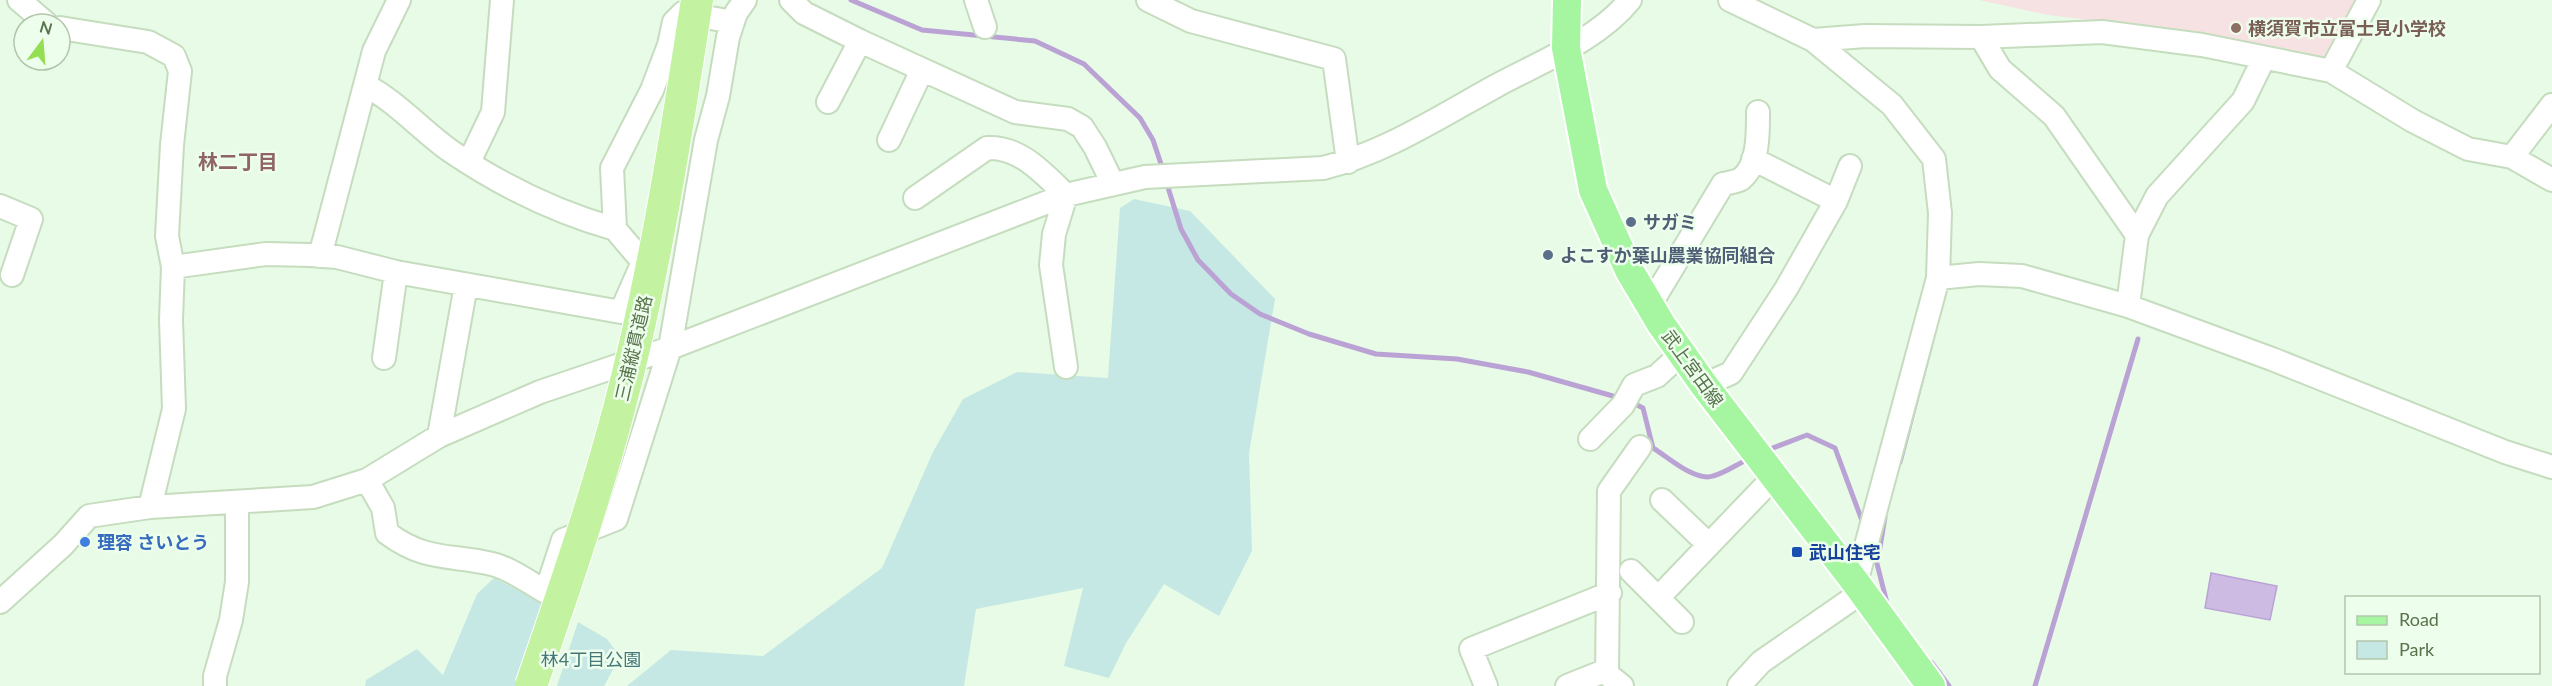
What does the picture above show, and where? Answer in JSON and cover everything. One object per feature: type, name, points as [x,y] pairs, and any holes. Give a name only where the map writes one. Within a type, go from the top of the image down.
[{"type":"highway","name":"三浦縦貫道路","points":[[531,686],[597,484],[623,393],[653,257],[697,0]]},
{"type":"highway","name":"三浦縦貫道路","points":[[543,686],[610,476],[648,336],[665,260],[707,0]]},
{"type":"main road","name":"武上宮田線","points":[[1567,0],[1566,48],[1593,190],[1629,270],[1681,354],[1859,587],[1931,686]]},
{"type":"street","points":[[19,0],[33,12]]},
{"type":"street","points":[[320,256],[374,51],[399,0]]},
{"type":"street","points":[[469,162],[493,112],[502,0]]},
{"type":"street","points":[[366,480],[383,508],[387,534],[407,549],[438,557],[495,564],[546,592],[563,540],[616,519],[670,348],[680,279],[706,140],[733,22],[745,0]]},
{"type":"street","points":[[791,0],[804,13],[1015,112],[1068,119],[1082,127],[1095,147],[1113,184]]},
{"type":"street","points":[[976,0],[985,27]]},
{"type":"street","points":[[1148,0],[1191,21],[1334,59],[1348,162]]},
{"type":"street","points":[[0,602],[63,545],[89,516],[107,511],[150,507],[313,497],[366,480],[439,436],[540,392],[670,348],[1066,195],[1113,184],[1192,173],[1323,168],[1348,162],[1422,127],[1566,48],[1599,28],[1630,0]]},
{"type":"street","points":[[1730,0],[1813,40],[1892,105],[1934,159],[1940,213],[1938,278],[1859,587],[1761,662],[1738,686]]},
{"type":"street","points":[[2331,71],[2369,0]]},
{"type":"street","points":[[615,229],[612,168],[652,90],[674,22],[683,13],[733,22]]},
{"type":"street","points":[[72,30],[147,42],[174,56],[180,71],[172,145],[167,236],[173,267],[171,320],[174,409],[150,507]]},
{"type":"street","points":[[1813,40],[1865,36],[1981,37],[2102,33],[2202,45],[2331,71],[2413,121],[2468,149],[2512,157],[2552,180]]},
{"type":"street","points":[[1981,37],[2000,69],[2054,117],[2137,235]]},
{"type":"street","points":[[828,102],[860,41]]},
{"type":"street","points":[[2128,306],[2137,235],[2157,196],[2242,101],[2264,58]]},
{"type":"street","points":[[889,140],[922,70]]},
{"type":"street","points":[[365,85],[382,94],[448,148],[499,182],[582,220],[615,229],[643,262],[680,279]]},
{"type":"street","points":[[2512,157],[2552,105]]},
{"type":"street","points":[[1650,305],[1723,184],[1741,179],[1753,159],[1758,135],[1758,112]]},
{"type":"street","points":[[915,198],[987,147],[1001,147],[1018,154],[1066,195]]},
{"type":"street","points":[[1753,159],[1836,201]]},
{"type":"street","points":[[1704,385],[1731,373],[1786,289],[1836,201],[1850,166]]},
{"type":"street","points":[[1066,195],[1054,234],[1051,264],[1066,367]]},
{"type":"street","points":[[0,206],[31,219],[12,274]]},
{"type":"street","points":[[173,267],[266,254],[320,256],[396,272],[621,312],[643,262]]},
{"type":"street","points":[[384,358],[396,272]]},
{"type":"street","points":[[1938,278],[1979,274],[2022,276],[2128,306],[2272,359],[2505,452],[2552,467]]},
{"type":"street","points":[[439,436],[466,285]]},
{"type":"street","points":[[1590,439],[1628,395],[1657,376],[1681,354]]},
{"type":"street","points":[[1567,686],[1614,678],[1609,491],[1640,447]]},
{"type":"street","points":[[1658,597],[1709,544],[1762,462]]},
{"type":"street","points":[[1662,500],[1709,544]]},
{"type":"street","points":[[215,686],[215,676],[231,620],[237,582],[237,503]]},
{"type":"street","points":[[1631,571],[1682,622]]},
{"type":"street","points":[[1486,686],[1471,649],[1610,593]]},
{"type":"shaded area","name":"横須賀市立富士見小学校","points":[[1979,0],[2356,0],[2334,55],[2323,59],[2114,23],[2048,15]]},
{"type":"shaded area","points":[[2211,573],[2277,586],[2270,620],[2205,608]]},
{"type":"green space","points":[[1134,199],[1190,211],[1275,299],[1249,453],[1252,551],[1219,616],[1164,584],[1126,643],[1109,678],[1064,666],[1083,588],[976,609],[964,686],[627,686],[671,650],[763,656],[882,568],[933,452],[963,399],[1017,372],[1108,378],[1120,208]]},
{"type":"green space","points":[[494,578],[548,605],[519,686],[365,686],[366,680],[417,649],[443,675],[477,594]]},
{"type":"green space","name":"林4丁目公園","points":[[578,622],[607,639],[618,654],[616,664],[604,686],[557,686]]},
{"type":"waterway","points":[[851,0],[922,30],[1035,41],[1084,64],[1140,118],[1153,140],[1163,170]]},
{"type":"waterway","points":[[1166,181],[1181,229],[1198,260],[1231,294],[1260,314],[1309,334],[1376,354],[1457,359],[1528,372],[1620,398]]},
{"type":"waterway","points":[[2035,686],[2138,339]]},
{"type":"waterway","points":[[1900,462],[1930,347]]},
{"type":"waterway","points":[[1631,402],[1643,408],[1653,448],[1690,472],[1706,477],[1713,476],[1749,459]]},
{"type":"waterway","points":[[1765,451],[1807,435],[1835,448],[1864,526]]},
{"type":"waterway","points":[[1878,559],[1885,517]]},
{"type":"waterway","points":[[1873,548],[1887,603]]},
{"type":"waterway","points":[[1932,663],[1949,686]]},
{"type":"place","name":"横須賀市立富士見小学校","points":[[2236,28]]},
{"type":"place","name":"サガミ","points":[[1631,222]]},
{"type":"place","name":"よこすか葉山農業協同組合","points":[[1548,255]]},
{"type":"place","name":"理容 さいとう","points":[[85,542]]},
{"type":"place","name":"武山住宅","points":[[1797,552]]},
{"type":"district","name":"林二丁目","points":[[238,161]]}]
